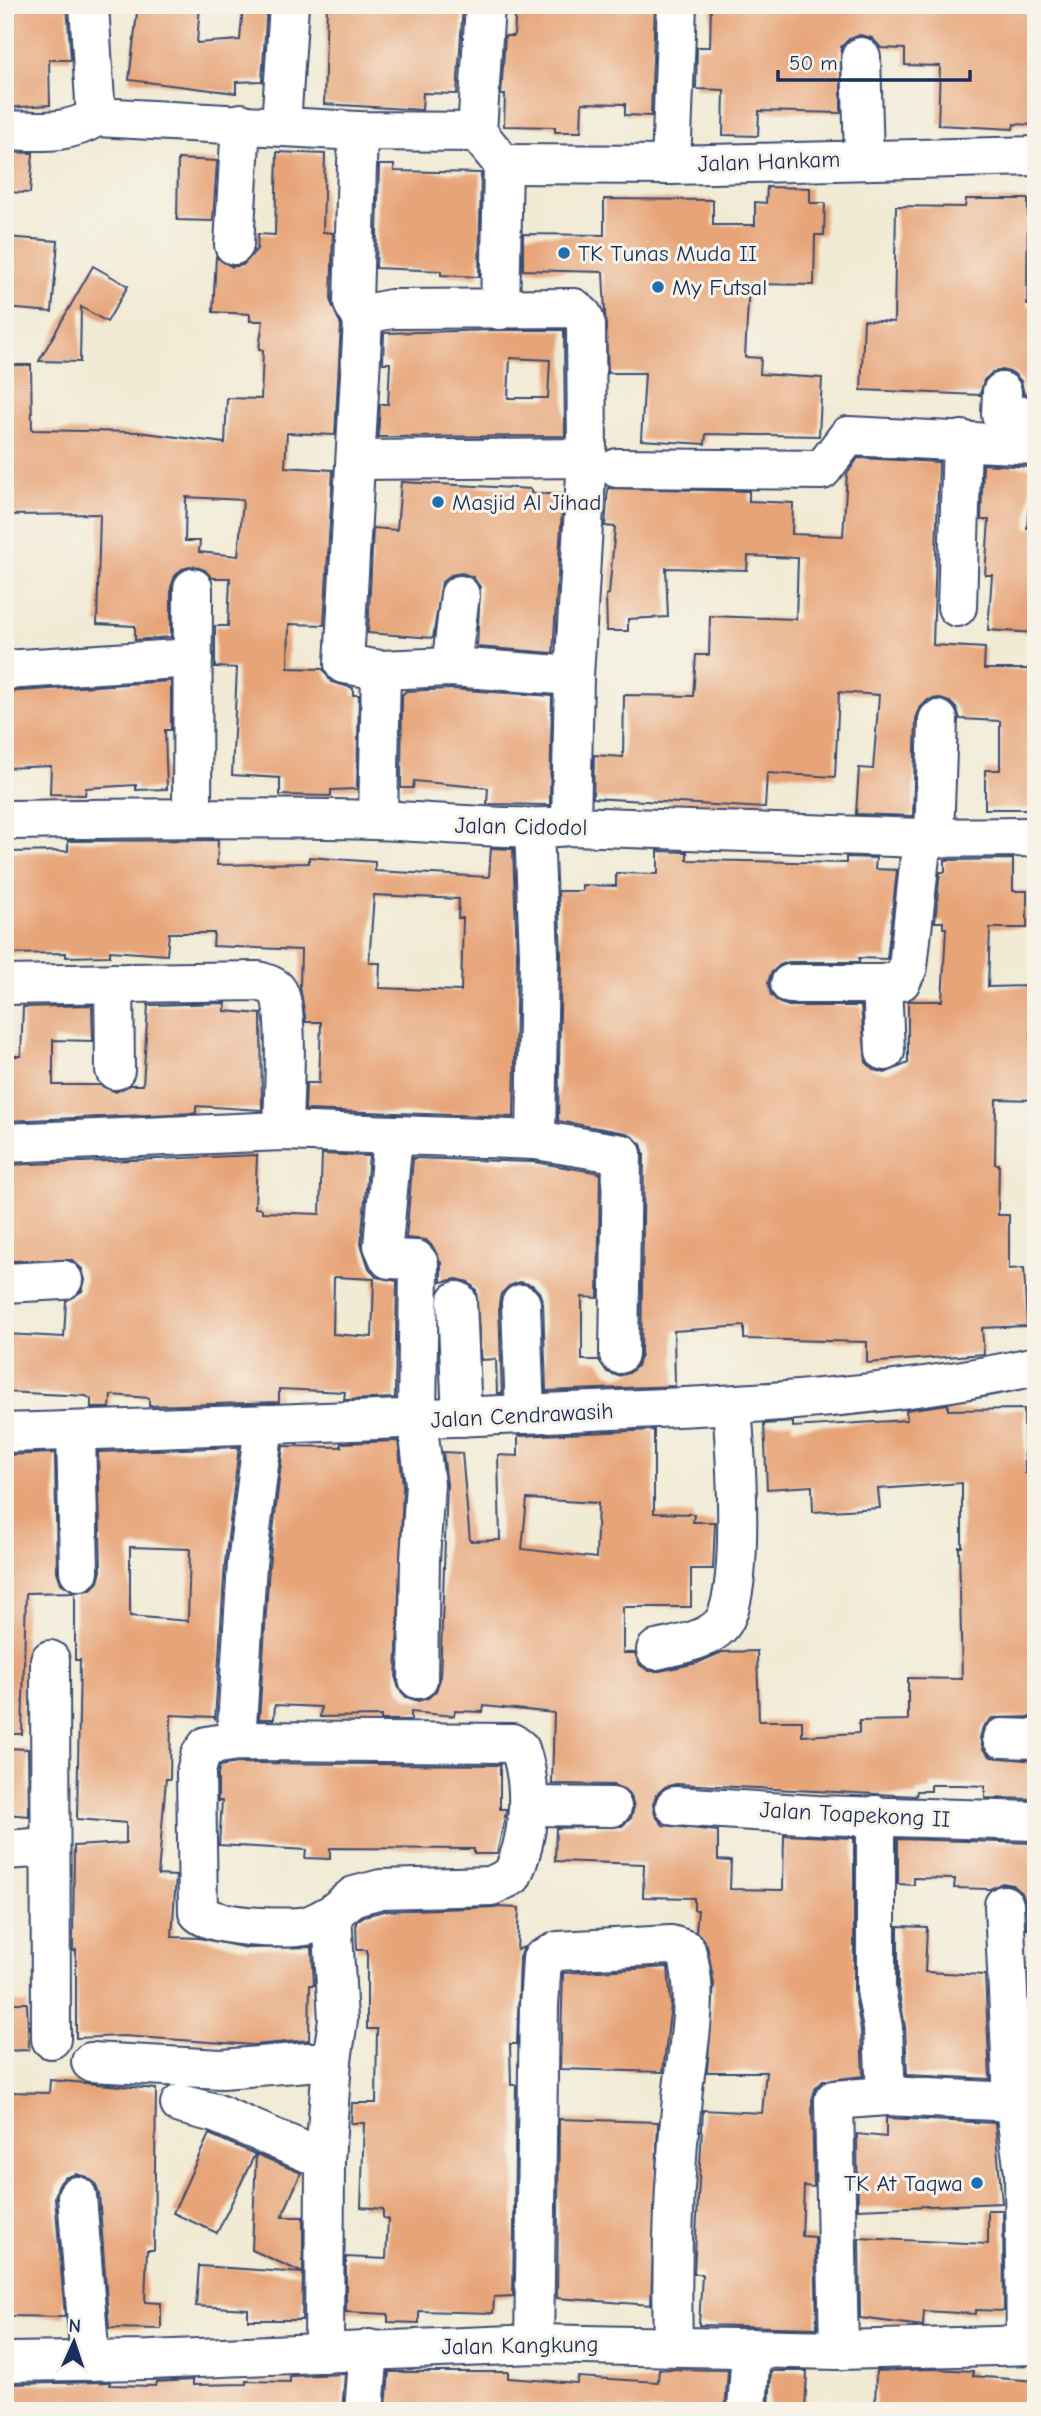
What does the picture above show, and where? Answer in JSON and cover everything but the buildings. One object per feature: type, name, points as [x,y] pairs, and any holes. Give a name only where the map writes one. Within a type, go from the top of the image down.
[{"type":"street","points":[[89,5],[96,117]]},
{"type":"street","points":[[281,125],[289,5]]},
{"type":"street","points":[[485,5],[477,132],[503,164],[499,310]]},
{"type":"street","points":[[671,165],[677,5]]},
{"type":"street","points":[[861,57],[864,158]]},
{"type":"street","points":[[5,130],[60,131],[81,126],[96,117],[358,131],[477,132]]},
{"type":"street","points":[[234,245],[241,123]]},
{"type":"street","points":[[358,131],[353,303],[363,320],[344,664],[381,670],[452,667],[574,676]]},
{"type":"street","name":"Jalan Hankam","points":[[503,164],[671,165],[864,158],[1036,156]]},
{"type":"street","points":[[363,320],[376,312],[391,309],[573,309],[583,316],[602,463],[574,676],[572,826]]},
{"type":"street","points":[[1002,392],[1001,414],[1036,417]]},
{"type":"street","points":[[356,460],[602,463],[822,470],[848,436],[1036,444]]},
{"type":"street","points":[[957,607],[962,440]]},
{"type":"street","points":[[192,817],[193,588]]},
{"type":"street","points":[[452,667],[460,596]]},
{"type":"street","points":[[5,670],[193,657]]},
{"type":"street","points":[[378,820],[381,670]]},
{"type":"street","points":[[790,984],[882,985],[901,981],[908,967],[928,838],[938,720]]},
{"type":"street","name":"Jalan Cidodol","points":[[5,820],[192,817],[378,820],[534,829],[572,826],[928,838],[1036,837]]},
{"type":"street","points":[[534,829],[539,954],[536,1140]]},
{"type":"street","points":[[5,985],[258,981],[277,990],[282,998],[285,1028],[283,1131]]},
{"type":"street","points":[[114,983],[115,1070]]},
{"type":"street","points":[[882,985],[885,1051]]},
{"type":"street","points":[[5,1143],[283,1131],[536,1140],[622,1154],[619,1354]]},
{"type":"street","points":[[393,1136],[383,1245],[389,1259],[416,1260],[419,1264],[417,1420],[425,1484],[420,1559],[418,1679]]},
{"type":"street","points":[[5,1283],[63,1280]]},
{"type":"street","points":[[457,1301],[462,1417]]},
{"type":"street","points":[[521,1304],[525,1414]]},
{"type":"street","name":"Jalan Cendrawasih","points":[[5,1433],[417,1420],[732,1405],[990,1376],[1036,1366]]},
{"type":"street","points":[[656,1650],[705,1636],[721,1626],[728,1616],[737,1571],[732,1405]]},
{"type":"street","points":[[236,1741],[247,1564],[264,1424]]},
{"type":"street","points":[[76,1431],[79,1571]]},
{"type":"street","points":[[50,1660],[51,2039]]},
{"type":"street","points":[[236,1741],[512,1744],[520,1749],[523,1758],[529,1805],[521,1856],[512,1876],[491,1885],[381,1889],[354,1896],[332,1914],[308,1926],[269,1928],[200,1915],[198,1762],[207,1746],[236,1741]]},
{"type":"street","points":[[529,1805],[612,1807]]},
{"type":"street","name":"Jalan Toapekong II","points":[[675,1806],[1036,1821]]},
{"type":"street","points":[[876,1815],[876,1990],[883,2028],[886,2096]]},
{"type":"street","points":[[5,1850],[49,1847]]},
{"type":"street","points":[[1004,1905],[1021,2102],[1031,2345]]},
{"type":"street","points":[[324,2353],[325,2160],[332,2060],[338,2020],[332,1914]]},
{"type":"street","points":[[534,2344],[542,1959],[558,1951],[671,1945],[686,1950],[694,1975],[689,2062],[682,2097],[672,2298],[673,2344]]},
{"type":"street","points":[[91,2062],[222,2069],[332,2060]]},
{"type":"street","points":[[839,2350],[834,2100],[886,2096],[1021,2102]]},
{"type":"street","points":[[180,2104],[215,2113],[325,2160]]},
{"type":"street","points":[[77,2196],[90,2361]]},
{"type":"street","name":"Jalan Kangkung","points":[[5,2362],[534,2344],[673,2344],[839,2350],[1031,2345]]},
{"type":"street","points":[[747,2411],[751,2348]]},
{"type":"street","points":[[364,2411],[369,2349]]},
{"type":"place","name":"TK Tunas Muda II","points":[[564,253]]},
{"type":"place","name":"My Futsal","points":[[658,287]]},
{"type":"place","name":"Masjid Al Jihad","points":[[438,502]]},
{"type":"place","name":"TK At Taqwa","points":[[977,2183]]}]
